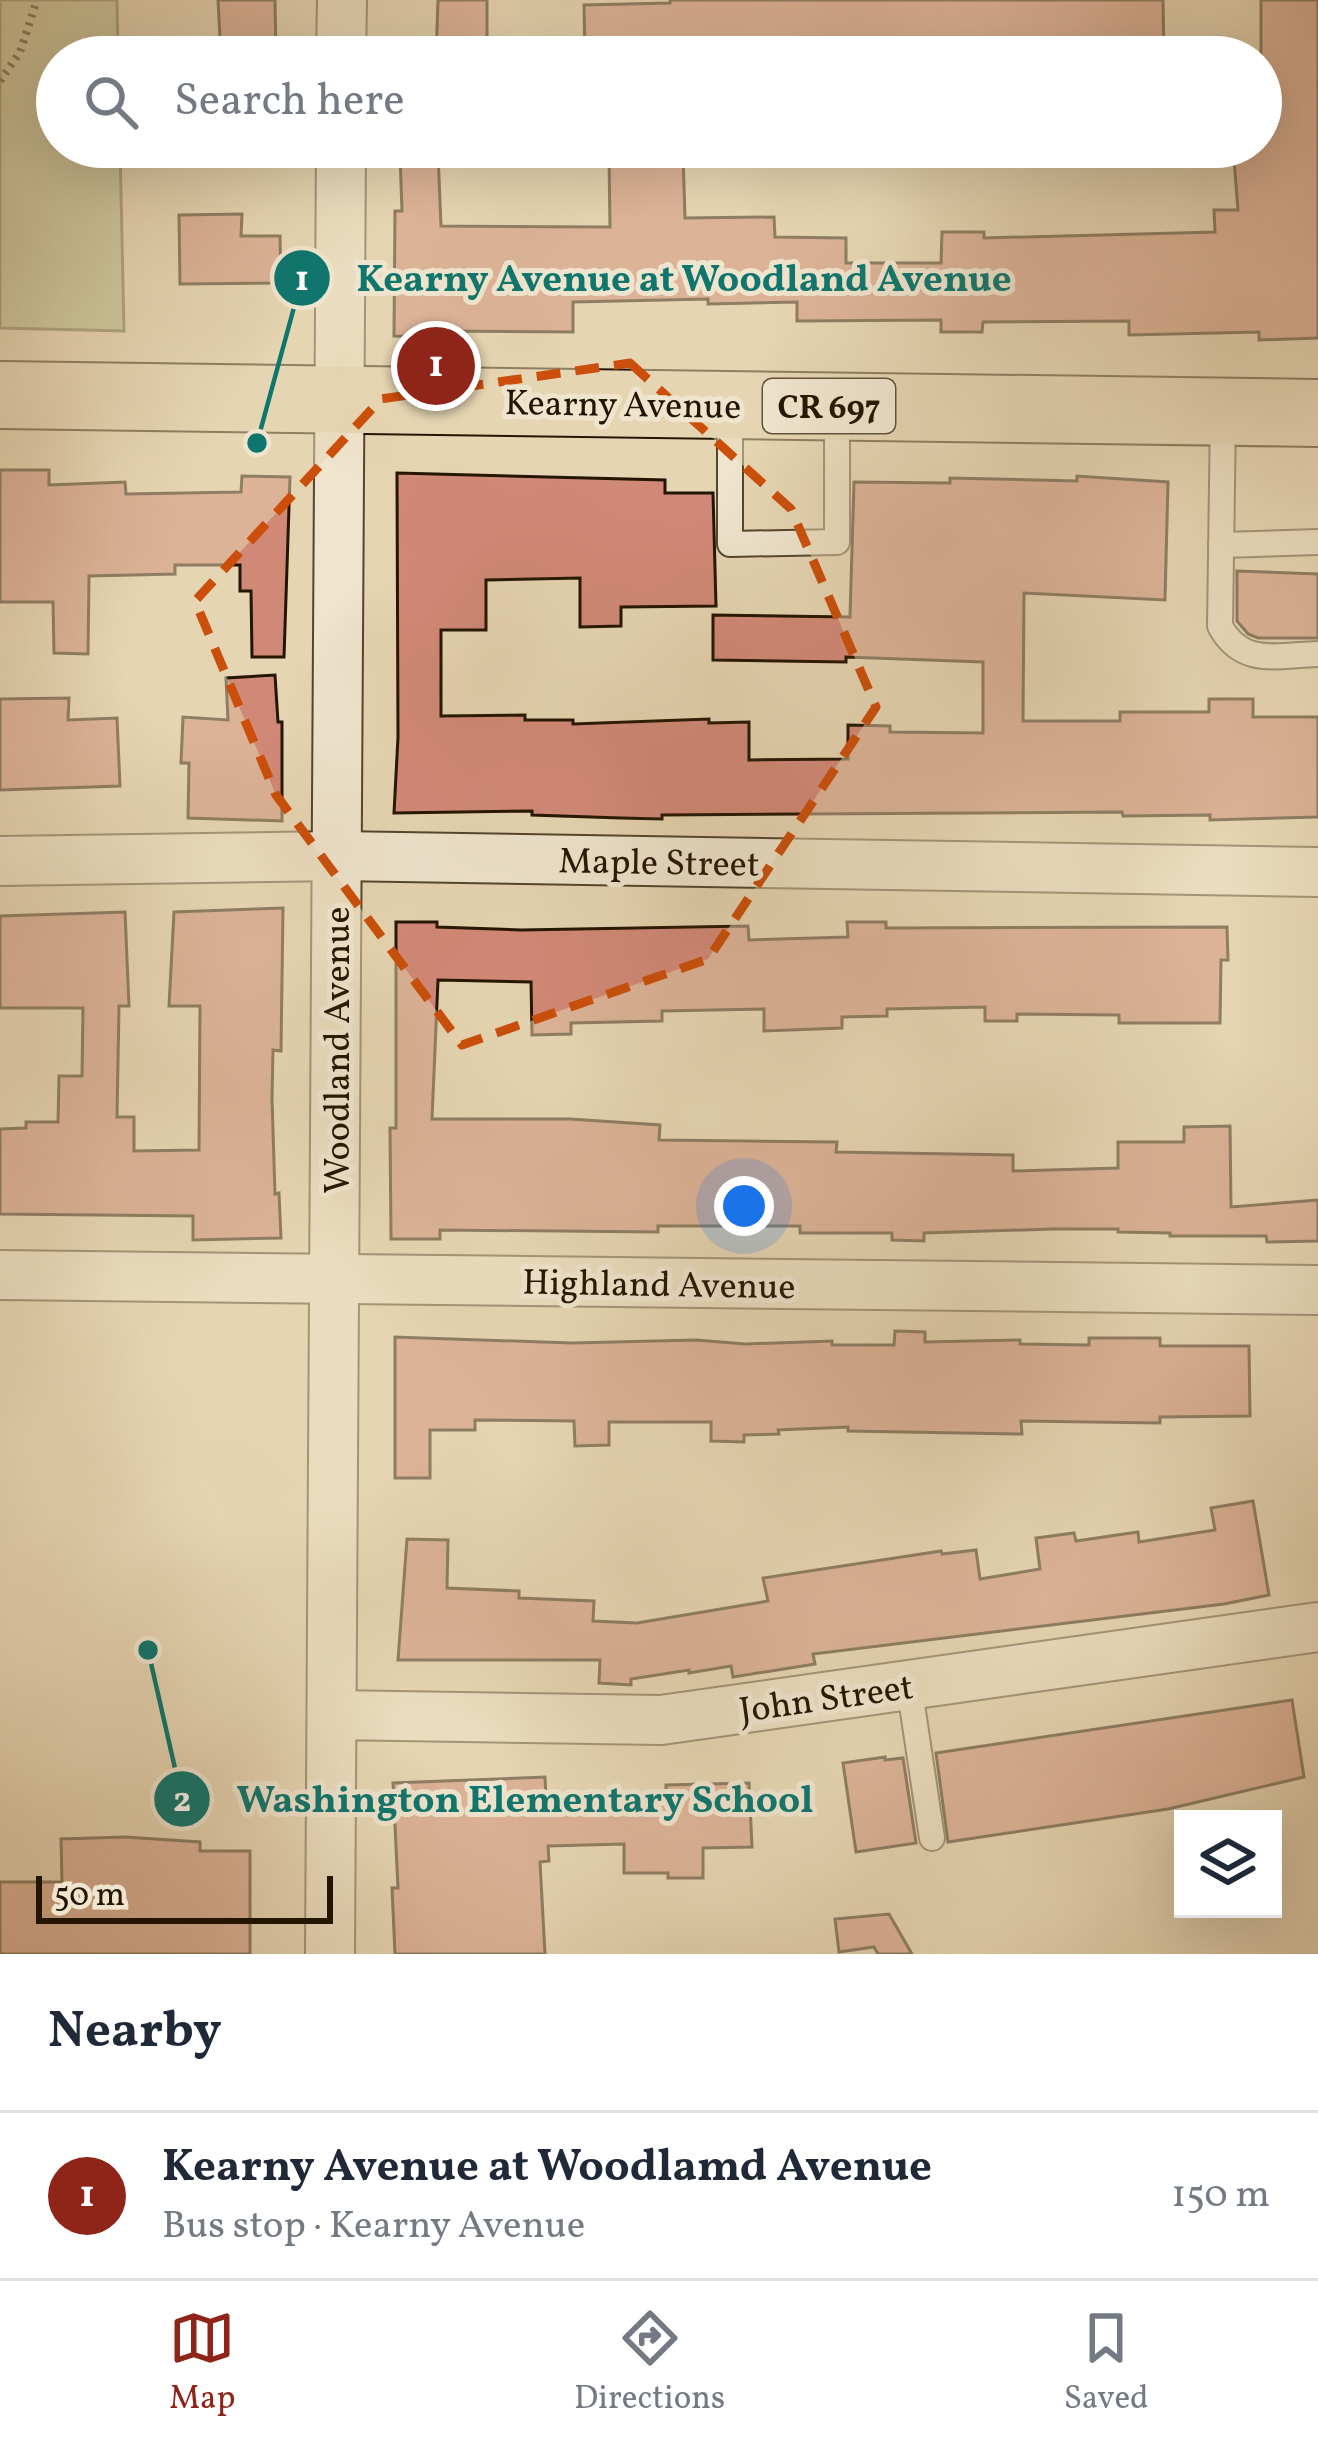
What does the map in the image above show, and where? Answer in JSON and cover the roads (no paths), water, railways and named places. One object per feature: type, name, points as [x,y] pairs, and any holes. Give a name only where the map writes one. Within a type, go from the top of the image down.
[{"type":"main road","name":"Kearny Avenue","points":[[0,395],[1318,413]]},
{"type":"street","points":[[341,36],[342,0]]},
{"type":"street","name":"Woodland Avenue","points":[[330,1954],[341,168]]},
{"type":"street","name":"Maple Street","points":[[0,861],[337,856],[1318,872]]},
{"type":"street","name":"Highland Avenue","points":[[0,1275],[1318,1290]]},
{"type":"street","name":"John Street","points":[[332,1715],[661,1720],[1318,1627]]},
{"type":"lane","points":[[730,404],[730,544],[836,542],[837,406]]},
{"type":"lane","points":[[1222,412],[1220,626],[1231,647],[1249,656],[1318,654]]},
{"type":"lane","points":[[1221,545],[1318,542]]},
{"type":"lane","points":[[909,1685],[932,1838]]},
{"type":"place","name":"Kearny Avenue at Woodlamd Avenue","points":[[436,366]]},
{"type":"place","name":"Kearny Avenue at Woodland Avenue","points":[[257,443]]},
{"type":"place","name":"Washington Elementary School","points":[[148,1650]]}]
